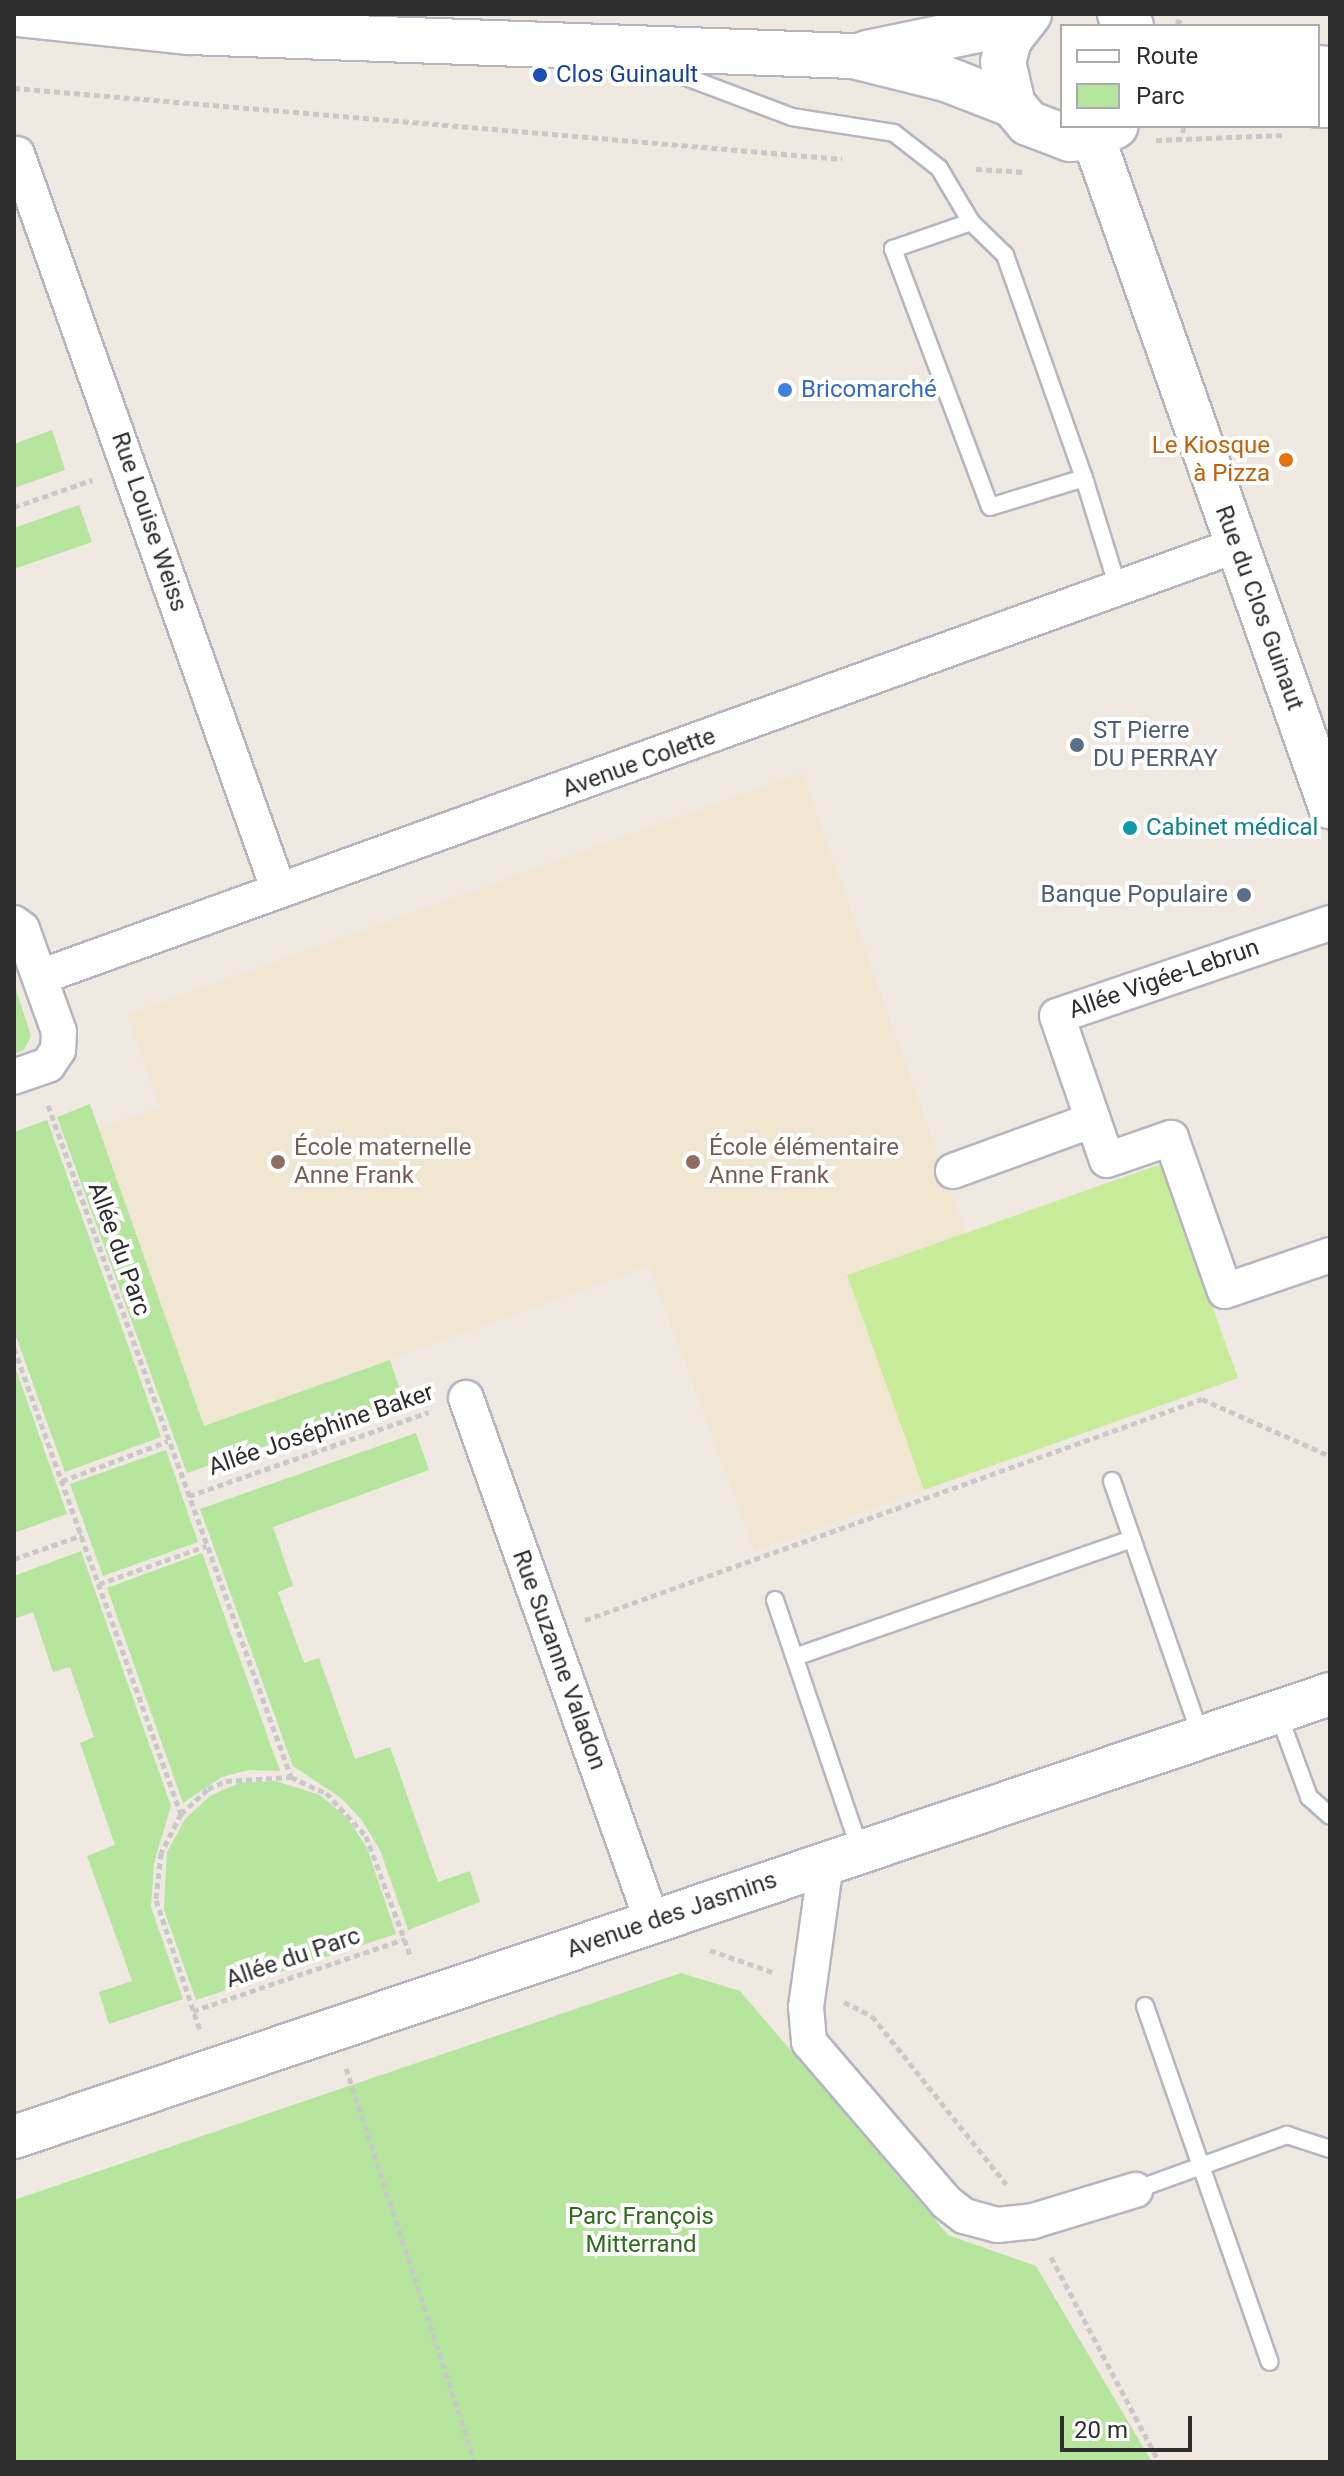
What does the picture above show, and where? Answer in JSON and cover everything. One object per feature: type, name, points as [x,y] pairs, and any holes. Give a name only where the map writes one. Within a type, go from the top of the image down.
[{"type":"main road","points":[[18,14],[132,26],[853,56],[946,79],[1013,105],[1048,134],[1104,132]]},
{"type":"main road","points":[[853,56],[1025,18]]},
{"type":"main road","points":[[1013,105],[1003,62],[1025,18]]},
{"type":"street","name":"Rue du Clos Guinaut","points":[[1104,132],[1237,545],[1330,807]]},
{"type":"street","name":"Rue Louise Weiss","points":[[17,154],[279,891]]},
{"type":"street","name":"Avenue Colette","points":[[40,977],[1119,591],[1237,545]]},
{"type":"street","points":[[14,923],[22,929],[59,1032],[58,1050],[48,1065],[25,1074]]},
{"type":"street","name":"Allée Vigée-Lebrun","points":[[1330,923],[1057,1016],[1107,1160],[1171,1138],[1225,1291],[1330,1255]]},
{"type":"street","points":[[953,1171],[1093,1120]]},
{"type":"street","name":"Rue Suzanne Valadon","points":[[466,1398],[652,1921]]},
{"type":"street","name":"Avenue des Jasmins","points":[[14,2137],[1330,1694]]},
{"type":"street","points":[[843,1857],[806,2024],[818,2058],[964,2216],[997,2225],[1033,2221],[1135,2190]]},
{"type":"lane","points":[[614,48],[717,92],[792,117],[894,133],[939,168],[971,222],[1005,255],[1084,478],[1119,591]]},
{"type":"lane","points":[[971,222],[893,249],[990,507],[1084,478]]},
{"type":"lane","points":[[1112,1481],[1201,1737]]},
{"type":"lane","points":[[795,1657],[1132,1539]]},
{"type":"lane","points":[[775,1600],[795,1657],[843,1857]]},
{"type":"lane","points":[[1278,1712],[1309,1797],[1330,1816]]},
{"type":"lane","points":[[1145,2006],[1270,2362]]},
{"type":"lane","points":[[1135,2190],[1287,2135],[1330,2149]]},
{"type":"path","points":[[14,88],[845,159]]},
{"type":"path","points":[[1183,128],[1183,136],[1234,128]]},
{"type":"path","points":[[939,168],[1039,173]]},
{"type":"path","points":[[14,507],[130,467]]},
{"type":"path","name":"Allée du Parc","points":[[25,1074],[189,1496],[291,1777]]},
{"type":"path","points":[[14,1348],[181,1814]]},
{"type":"path","name":"Allée Joséphine Baker","points":[[189,1496],[466,1398]]},
{"type":"path","points":[[550,1632],[1202,1399],[1330,1456]]},
{"type":"path","points":[[62,1481],[168,1441]]},
{"type":"path","points":[[14,1559],[82,1535]]},
{"type":"path","points":[[99,1584],[206,1546]]},
{"type":"path","points":[[213,2070],[156,1900],[161,1853],[181,1814],[208,1789],[226,1781],[291,1777],[326,1793],[366,1836],[425,1998]]},
{"type":"path","name":"Allée du Parc","points":[[193,2011],[405,1939]]},
{"type":"path","points":[[333,2029],[475,2462]]},
{"type":"path","points":[[1033,2221],[1159,2462]]},
{"type":"shaded area","name":"École élémentaire Anne Frank","points":[[802,773],[966,1233],[847,1275],[924,1490],[755,1551],[649,1266],[204,1426],[98,1129],[160,1107],[127,1015]]},
{"type":"green space","points":[[52,430],[65,470],[14,488],[14,444]]},
{"type":"green space","points":[[79,505],[92,542],[14,569],[14,528]]},
{"type":"green space","points":[[14,983],[31,1036],[24,1050],[14,1054]]},
{"type":"green space","points":[[90,1104],[204,1426],[390,1360],[403,1399],[187,1473],[57,1117]]},
{"type":"green space","points":[[47,1120],[161,1437],[65,1472],[14,1331],[14,1132]]},
{"type":"green space","points":[[1161,1164],[1238,1378],[924,1490],[847,1275]]},
{"type":"green space","points":[[14,1364],[67,1514],[14,1533]]},
{"type":"green space","points":[[416,1433],[429,1470],[273,1527],[293,1586],[278,1592],[304,1663],[319,1658],[355,1759],[390,1747],[438,1882],[470,1871],[480,1902],[408,1930],[380,1850],[361,1819],[341,1798],[293,1766],[200,1509]]},
{"type":"green space","points":[[166,1450],[198,1542],[103,1576],[70,1484]]},
{"type":"green space","points":[[81,1551],[171,1806],[154,1863],[151,1907],[183,1999],[109,2024],[99,1992],[132,1981],[87,1856],[115,1845],[80,1743],[94,1737],[70,1667],[53,1672],[33,1612],[14,1619],[14,1576]]},
{"type":"green space","points":[[202,1553],[280,1771],[249,1770],[222,1777],[183,1803],[107,1588]]},
{"type":"green space","points":[[275,1781],[320,1795],[348,1819],[367,1848],[396,1934],[196,2000],[164,1910],[167,1852],[185,1819],[210,1796],[239,1783]]},
{"type":"green space","name":"Parc François Mitterrand","points":[[681,1973],[740,1991],[948,2235],[1036,2266],[1152,2462],[14,2462],[14,2200]]},
{"type":"place","name":"Clos Guinault","points":[[540,75]]},
{"type":"place","name":"Bricomarché","points":[[785,390]]},
{"type":"place","name":"Le Kiosque à Pizza","points":[[1286,460]]},
{"type":"place","name":"ST Pierre DU PERRAY","points":[[1077,745]]},
{"type":"place","name":"Cabinet médical","points":[[1130,828]]},
{"type":"place","name":"Banque Populaire","points":[[1244,895]]},
{"type":"place","name":"École maternelle Anne Frank","points":[[278,1162]]},
{"type":"place","name":"École élémentaire Anne Frank","points":[[693,1162]]}]
